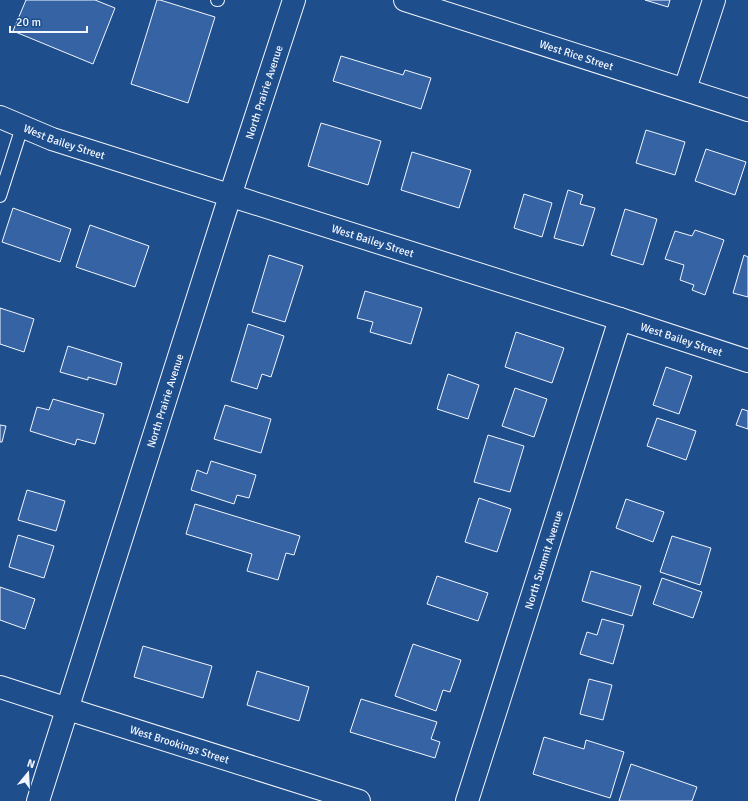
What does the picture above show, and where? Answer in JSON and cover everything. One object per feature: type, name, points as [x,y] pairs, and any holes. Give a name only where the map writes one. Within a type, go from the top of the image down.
[{"type":"street","name":"North Prairie Avenue","points":[[38,801],[230,196],[294,0]]},
{"type":"street","name":"West Rice Street","points":[[405,0],[748,110]]},
{"type":"street","points":[[685,89],[714,0]]},
{"type":"street","name":"West Bailey Street","points":[[0,117],[52,139],[748,361]]},
{"type":"street","name":"North Summit Avenue","points":[[467,801],[620,319]]},
{"type":"street","name":"West Brookings Street","points":[[0,687],[358,801]]},
{"type":"lane","points":[[0,196],[22,127]]},
{"type":"building","points":[[26,0],[95,0],[115,8],[93,64],[13,31]]},
{"type":"building","points":[[157,0],[215,17],[188,103],[131,84]]},
{"type":"building","points":[[645,0],[670,0],[668,7]]},
{"type":"building","points":[[341,56],[403,75],[405,70],[431,78],[421,109],[333,81]]},
{"type":"building","points":[[321,123],[381,141],[368,185],[308,166]]},
{"type":"building","points":[[646,130],[685,142],[675,175],[636,163]]},
{"type":"building","points":[[706,149],[746,162],[735,195],[695,181]]},
{"type":"building","points":[[412,152],[471,170],[459,208],[401,190]]},
{"type":"building","points":[[568,190],[583,195],[580,204],[595,208],[583,246],[554,238]]},
{"type":"building","points":[[524,194],[552,203],[542,237],[514,228]]},
{"type":"building","points":[[13,208],[71,229],[60,262],[2,242]]},
{"type":"building","points":[[625,209],[657,219],[643,265],[611,255]]},
{"type":"building","points":[[90,225],[149,246],[135,287],[76,267]]},
{"type":"building","points":[[695,230],[724,240],[705,295],[692,290],[694,285],[680,280],[684,265],[665,259],[675,231],[692,236]]},
{"type":"building","points":[[269,255],[303,266],[285,322],[252,312]]},
{"type":"building","points":[[744,255],[748,257],[748,297],[733,293]]},
{"type":"building","points":[[365,291],[422,308],[411,344],[370,332],[373,322],[357,318]]},
{"type":"building","points":[[0,308],[34,319],[24,352],[0,344]]},
{"type":"building","points":[[248,324],[284,336],[271,377],[262,374],[257,389],[231,381]]},
{"type":"building","points":[[516,332],[564,348],[552,383],[505,367]]},
{"type":"building","points":[[68,346],[122,363],[116,385],[88,377],[88,380],[60,372]]},
{"type":"building","points":[[666,367],[692,376],[679,414],[653,405]]},
{"type":"building","points":[[448,374],[479,385],[468,419],[437,409]]},
{"type":"building","points":[[515,388],[547,399],[534,437],[502,426]]},
{"type":"building","points":[[53,399],[104,414],[95,444],[77,439],[75,445],[30,431],[37,407],[49,410]]},
{"type":"building","points":[[225,405],[271,419],[261,453],[214,439]]},
{"type":"building","points":[[742,409],[748,411],[748,429],[736,425]]},
{"type":"building","points":[[657,418],[696,431],[686,460],[647,446]]},
{"type":"building","points":[[0,425],[6,426],[2,442],[0,442]]},
{"type":"building","points":[[488,435],[524,446],[510,492],[474,482]]},
{"type":"building","points":[[211,461],[256,475],[249,498],[237,495],[234,504],[191,490],[197,470],[207,474]]},
{"type":"building","points":[[27,490],[65,501],[56,531],[18,520]]},
{"type":"building","points":[[479,498],[511,509],[497,552],[465,542]]},
{"type":"building","points":[[626,499],[664,512],[653,542],[616,528]]},
{"type":"building","points":[[195,504],[300,536],[294,555],[286,553],[278,580],[247,571],[252,554],[186,534]]},
{"type":"building","points":[[18,535],[54,546],[44,578],[9,567]]},
{"type":"building","points":[[672,536],[711,548],[700,585],[660,572]]},
{"type":"building","points":[[591,571],[641,586],[632,616],[582,601]]},
{"type":"building","points":[[437,576],[488,593],[478,621],[427,604]]},
{"type":"building","points":[[662,578],[702,592],[693,618],[653,604]]},
{"type":"building","points":[[0,587],[35,599],[25,629],[0,620]]},
{"type":"building","points":[[602,619],[624,625],[613,664],[580,654],[587,632],[597,635]]},
{"type":"building","points":[[413,644],[461,660],[450,692],[443,690],[436,711],[395,696]]},
{"type":"building","points":[[143,646],[212,666],[203,698],[134,677]]},
{"type":"building","points":[[257,671],[309,687],[299,721],[247,705]]},
{"type":"building","points":[[589,679],[612,685],[603,720],[580,714]]},
{"type":"building","points":[[361,699],[437,722],[431,739],[440,742],[435,758],[350,732]]},
{"type":"building","points":[[544,737],[584,749],[586,740],[624,752],[610,798],[533,774]]},
{"type":"building","points":[[631,764],[697,787],[692,801],[619,801]]}]
